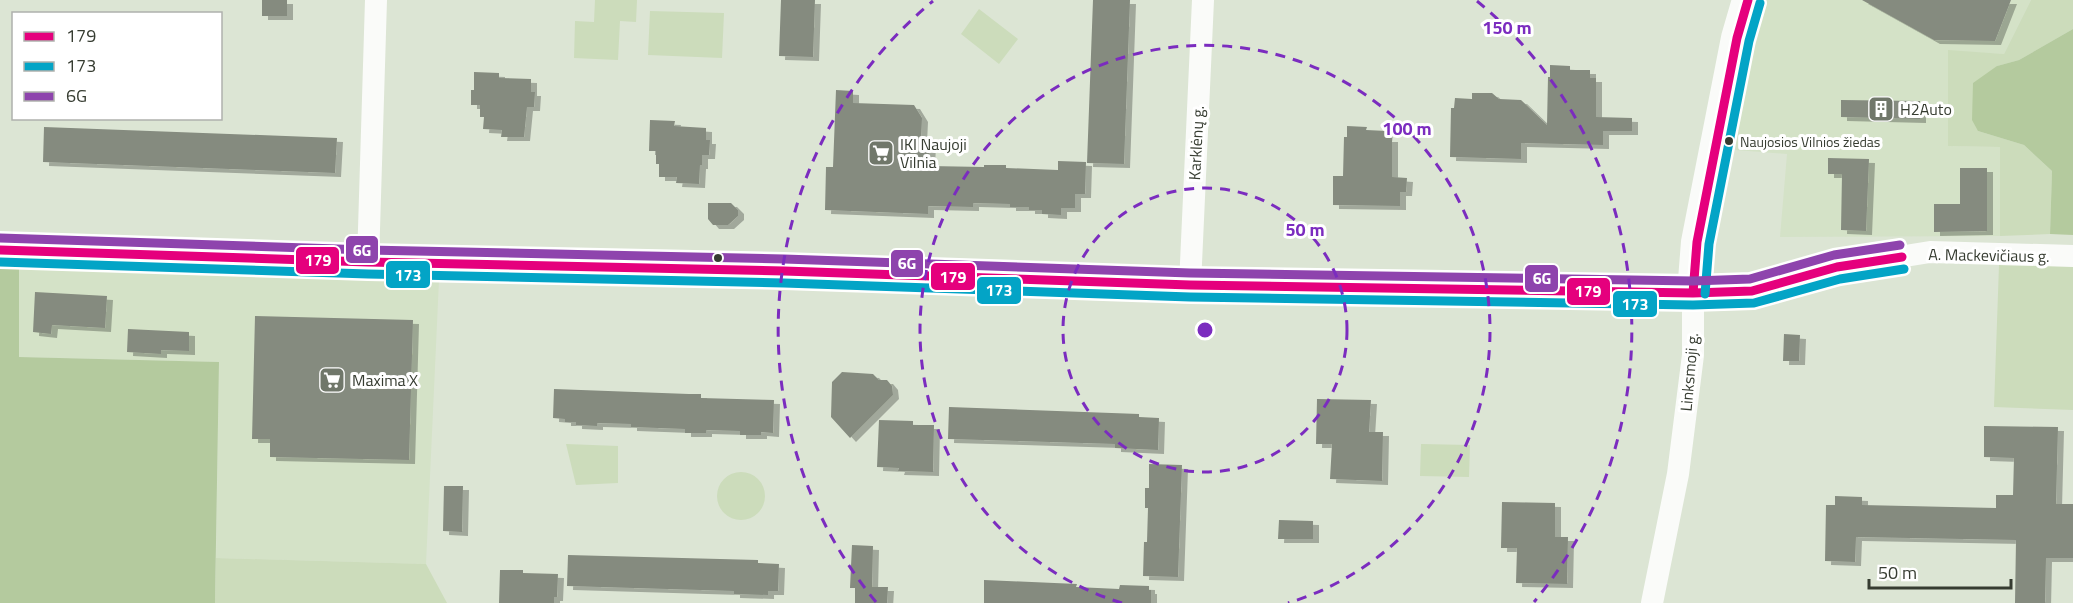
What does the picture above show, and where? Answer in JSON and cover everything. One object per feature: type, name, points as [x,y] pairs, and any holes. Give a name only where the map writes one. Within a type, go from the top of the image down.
[{"type":"main road","name":"Linksmoji g.","points":[[1693,293],[1697,242],[1705,197],[1737,38],[1748,0]]},
{"type":"main road","points":[[0,250],[368,262],[783,271],[1190,285],[1693,293]]},
{"type":"street","points":[[368,262],[376,0]]},
{"type":"street","name":"Karklėnų g.","points":[[1190,285],[1203,0]]},
{"type":"street","name":"A. Mackevičiaus g.","points":[[1693,293],[1752,291],[1837,267],[1930,252],[2073,256]]},
{"type":"street","name":"Linksmoji g.","points":[[1652,603],[1678,474],[1693,355],[1693,293]]},
{"type":"shaded area","points":[[595,0],[637,0],[636,22],[620,21],[618,60],[574,58],[575,21],[594,22]]},
{"type":"shaded area","points":[[1757,0],[2031,0],[2004,54],[1948,51],[1948,146],[2000,147],[2000,236],[1780,237],[1787,154],[1735,150],[1745,52]]},
{"type":"shaded area","points":[[2031,0],[2073,0],[2073,29],[2019,60],[1997,66],[1978,131],[2024,145],[2052,171],[2050,234],[2000,236],[2000,147],[1948,146],[1948,50],[2004,54]]},
{"type":"shaded area","points":[[979,9],[1018,39],[999,64],[961,34]]},
{"type":"shaded area","points":[[650,11],[724,13],[722,58],[648,55]]},
{"type":"shaded area","points":[[2073,29],[2073,235],[2050,234],[2052,171],[2024,145],[1978,131],[1972,120],[1973,83],[1997,66],[2019,60]]},
{"type":"shaded area","points":[[0,261],[19,262],[19,357],[219,362],[215,603],[0,603]]},
{"type":"shaded area","points":[[19,262],[439,280],[426,564],[216,558],[219,362],[19,357]]},
{"type":"shaded area","points":[[1999,265],[2073,266],[2073,410],[1994,407]]},
{"type":"shaded area","points":[[566,444],[618,446],[618,483],[576,485]]},
{"type":"shaded area","points":[[1421,444],[1470,445],[1469,477],[1420,476]]},
{"type":"shaded area","points":[[736,472],[746,472],[761,482],[765,496],[764,505],[755,516],[746,520],[736,520],[721,510],[717,501],[717,491],[727,476]]},
{"type":"shaded area","points":[[216,558],[426,564],[447,603],[215,603]]},
{"type":"building","points":[[262,0],[287,0],[287,16],[262,16]]},
{"type":"building","points":[[781,0],[815,0],[813,57],[779,56]]},
{"type":"building","points":[[1093,0],[1130,0],[1124,164],[1087,163]]},
{"type":"building","points":[[1862,0],[2011,0],[1995,41],[1934,40]]},
{"type":"building","points":[[1550,65],[1570,66],[1570,70],[1590,70],[1590,78],[1596,78],[1596,117],[1632,118],[1632,131],[1603,131],[1603,145],[1521,143],[1521,159],[1450,157],[1451,108],[1454,108],[1455,98],[1472,99],[1472,93],[1492,93],[1499,99],[1521,100],[1547,125]]},
{"type":"building","points":[[474,72],[499,73],[499,78],[531,79],[531,92],[535,92],[534,107],[527,107],[524,137],[501,137],[502,130],[483,129],[484,117],[480,117],[480,105],[471,105]]},
{"type":"building","name":"IKI Naujoji Vilnia","points":[[836,90],[853,91],[853,103],[914,105],[922,118],[921,139],[930,139],[929,166],[1006,165],[1006,168],[1058,170],[1058,161],[1086,162],[1085,194],[1075,194],[1075,208],[1061,208],[1061,215],[1042,214],[1042,210],[1010,207],[1010,204],[973,203],[973,207],[928,206],[928,214],[825,210],[826,167],[833,167]]},
{"type":"building","name":"H2Auto","points":[[1841,100],[1920,101],[1920,119],[1841,117]]},
{"type":"building","points":[[650,120],[675,121],[674,126],[706,128],[706,140],[710,140],[709,155],[702,155],[699,184],[676,183],[677,177],[659,177],[656,151],[649,151]]},
{"type":"building","points":[[1347,126],[1387,131],[1386,138],[1392,138],[1392,177],[1407,178],[1406,192],[1400,192],[1400,206],[1333,205],[1333,176],[1343,176],[1344,137],[1347,137]]},
{"type":"building","points":[[44,127],[337,138],[335,173],[43,162]]},
{"type":"building","points":[[1828,158],[1869,159],[1866,231],[1841,230],[1842,174],[1828,174]]},
{"type":"building","points":[[1960,168],[1987,168],[1987,231],[1934,232],[1934,204],[1960,204]]},
{"type":"building","points":[[708,203],[731,203],[738,210],[738,216],[728,225],[713,225],[708,219]]},
{"type":"building","points":[[35,292],[107,296],[105,328],[52,325],[51,334],[33,332]]},
{"type":"building","name":"Maxima X","points":[[255,316],[413,320],[409,460],[270,457],[270,439],[252,439]]},
{"type":"building","points":[[128,329],[189,332],[189,351],[161,350],[161,354],[127,352]]},
{"type":"building","points":[[1784,334],[1800,335],[1799,361],[1783,361]]},
{"type":"building","points":[[842,372],[873,374],[879,380],[887,380],[892,386],[893,395],[850,438],[831,417],[832,382]]},
{"type":"building","points":[[554,389],[701,394],[701,398],[774,400],[773,433],[740,435],[740,431],[706,430],[706,433],[685,433],[685,429],[631,427],[631,424],[576,425],[576,422],[565,422],[565,419],[553,418]]},
{"type":"building","points":[[1317,399],[1371,400],[1369,432],[1383,432],[1382,481],[1330,479],[1332,444],[1316,444]]},
{"type":"building","points":[[949,407],[1139,414],[1139,417],[1159,418],[1158,450],[1115,448],[1115,444],[948,439]]},
{"type":"building","points":[[879,420],[913,421],[913,425],[934,425],[933,472],[898,471],[899,468],[877,467]]},
{"type":"building","points":[[1984,426],[2058,427],[2056,504],[2073,504],[2073,558],[2046,558],[2045,603],[2015,603],[2016,540],[1856,537],[1855,562],[1825,561],[1826,505],[1835,505],[1835,496],[1862,497],[1862,505],[1996,508],[1996,495],[2013,495],[2014,458],[1984,457]]},
{"type":"building","points":[[1149,464],[1182,465],[1178,577],[1143,576],[1148,508],[1145,508],[1145,488],[1149,488]]},
{"type":"building","points":[[444,486],[463,486],[462,532],[443,531]]},
{"type":"building","points":[[1502,502],[1555,503],[1555,537],[1568,537],[1567,584],[1516,583],[1517,548],[1501,548]]},
{"type":"building","points":[[1279,520],[1313,521],[1313,539],[1278,539]]},
{"type":"building","points":[[852,545],[873,546],[872,587],[888,587],[887,603],[855,603],[855,588],[850,588]]},
{"type":"building","points":[[568,555],[758,560],[758,563],[779,564],[778,591],[768,591],[768,595],[734,594],[734,591],[567,586]]},
{"type":"building","points":[[500,570],[558,574],[557,597],[554,597],[554,603],[499,603]]},
{"type":"building","points":[[984,580],[1077,584],[1076,587],[1119,589],[1120,585],[1149,586],[1151,603],[984,603]]},
{"type":"transit line","name":"179","points":[[1693,293],[1697,242],[1737,38],[1748,0]]},
{"type":"transit line","name":"173","points":[[1705,294],[1709,244],[1749,41],[1760,3]]},
{"type":"transit line","name":"6G","points":[[0,238],[368,250],[784,259],[1190,273],[1693,281],[1750,279],[1834,255],[1900,245]]},
{"type":"transit line","name":"179","points":[[0,250],[368,262],[784,271],[1190,285],[1693,293],[1752,291],[1837,267],[1902,257]]},
{"type":"transit line","name":"173","points":[[0,262],[368,274],[784,283],[1190,297],[1693,305],[1754,303],[1840,279],[1904,269]]},
{"type":"place","name":"H2Auto","points":[[1881,109]]},
{"type":"place","name":"Naujosios Vilnios žiedas","points":[[1729,141]]},
{"type":"place","name":"IKI Naujoji Vilnia","points":[[881,153]]},
{"type":"place","name":"Maxima X","points":[[332,380]]}]
